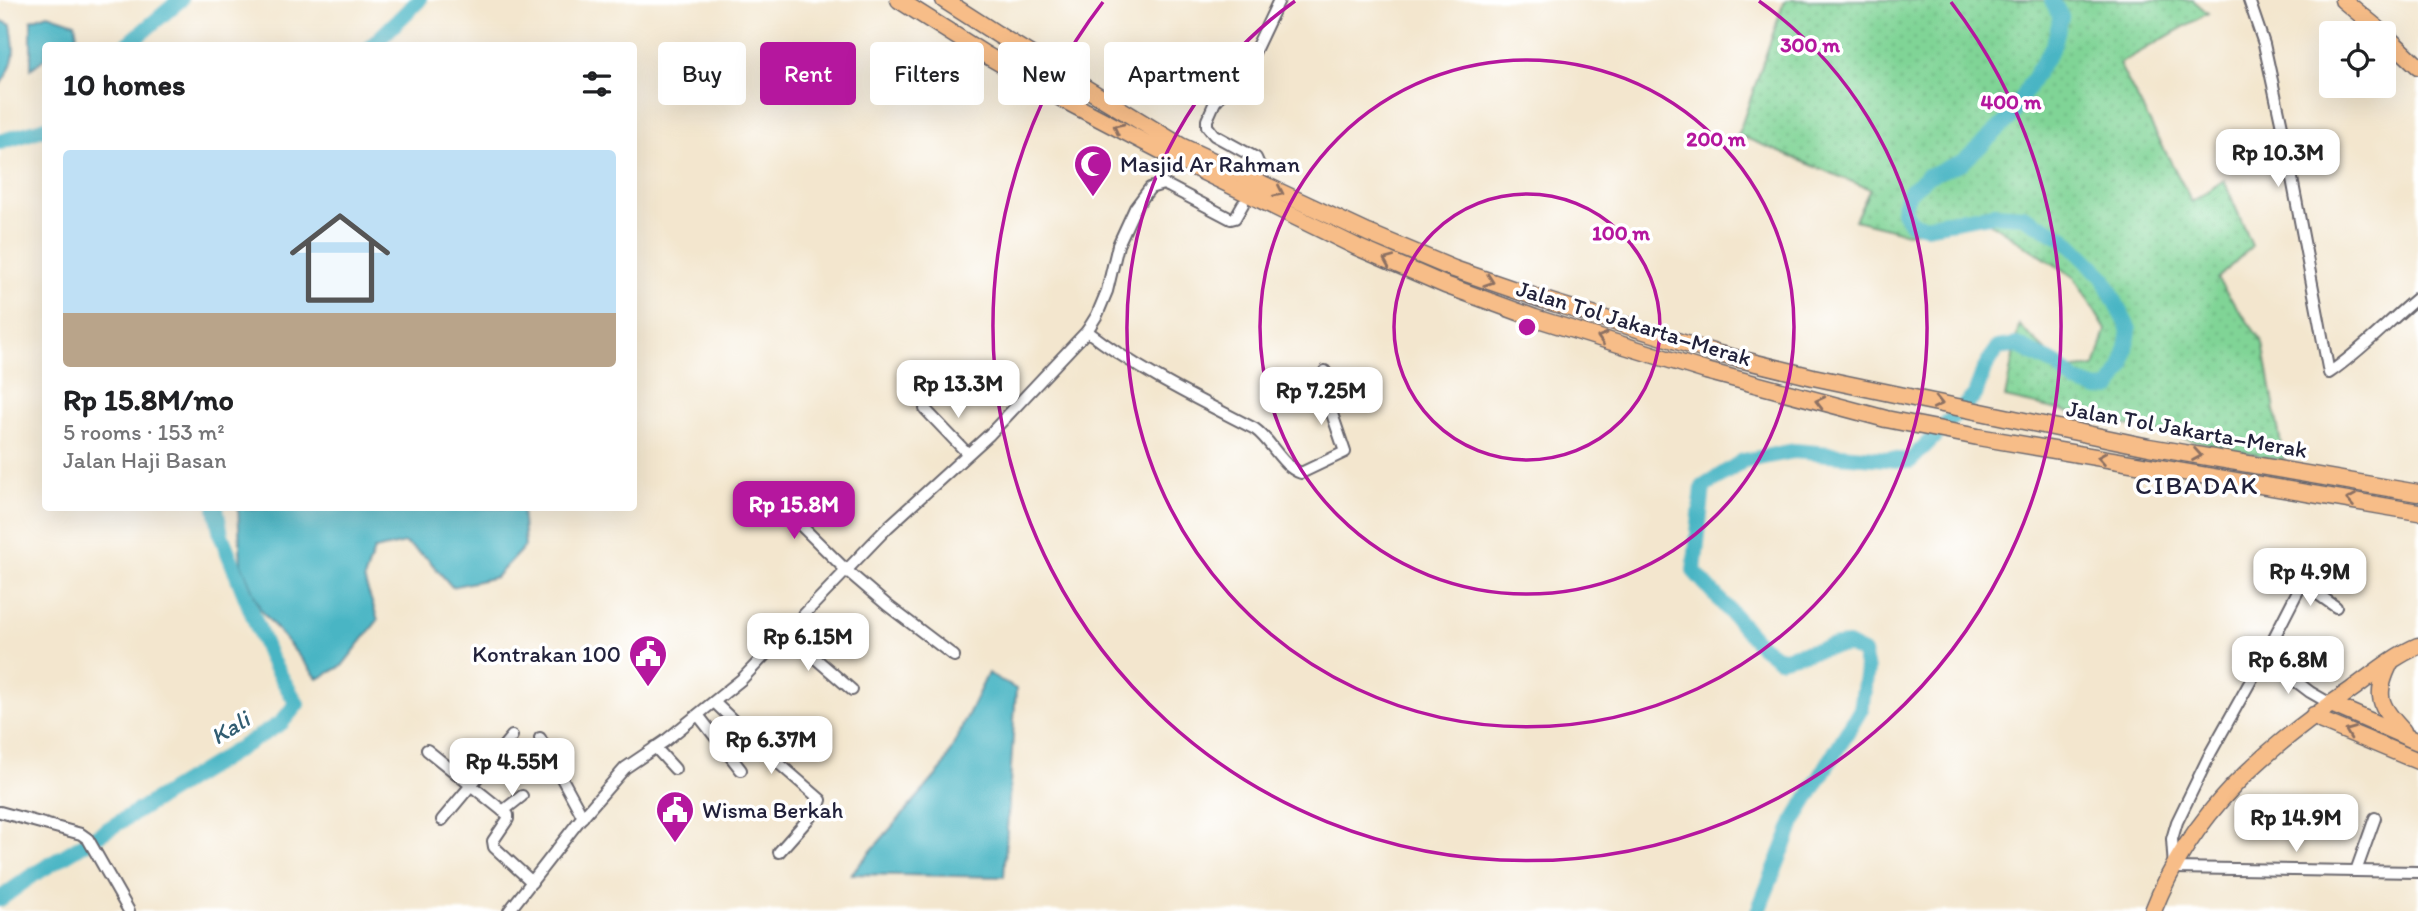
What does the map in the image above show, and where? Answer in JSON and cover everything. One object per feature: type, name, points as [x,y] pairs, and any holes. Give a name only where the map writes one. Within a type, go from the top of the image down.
[{"type":"highway","name":"Jalan Tol Jakarta–Merak","points":[[899,0],[1066,102],[1175,158],[1382,258],[1445,285],[1535,318],[1706,371],[1886,419],[2418,512]]},
{"type":"highway","name":"Jalan Tol Jakarta–Merak","points":[[944,0],[1181,146],[1368,233],[1454,268],[1544,300],[1719,354],[1985,414],[2149,447],[2418,493]]},
{"type":"highway","points":[[2329,0],[2364,18]]},
{"type":"highway","points":[[2343,0],[2368,21]]},
{"type":"highway","points":[[2396,46],[2418,66]]},
{"type":"highway","points":[[2153,911],[2161,890],[2197,830],[2235,783],[2279,742],[2415,644]]},
{"type":"highway","points":[[2390,663],[2383,678],[2380,700],[2412,738]]},
{"type":"highway","points":[[2331,704],[2412,738]]},
{"type":"highway","points":[[2314,715],[2322,721],[2418,761]]},
{"type":"street","points":[[1256,176],[1260,167],[1256,158],[1214,135],[1207,126],[1207,120],[1215,102],[1252,57],[1279,0]]},
{"type":"street","points":[[2249,0],[2264,44],[2283,131],[2329,373],[2351,358],[2418,297]]},
{"type":"street","points":[[509,911],[625,768],[715,702],[741,679],[845,569],[1023,401],[1087,331],[1107,291],[1118,245],[1135,208],[1150,188],[1163,184],[1231,219],[1235,218],[1243,204]]},
{"type":"street","points":[[1087,331],[1112,350],[1171,386],[1255,429],[1287,464],[1301,473],[1345,452],[1327,399],[1325,371]]},
{"type":"street","points":[[925,409],[967,453]]},
{"type":"street","points":[[765,490],[845,569],[954,656]]},
{"type":"street","points":[[2336,607],[2302,583],[2211,752],[2177,822],[2172,839],[2174,868],[2418,872]]},
{"type":"street","points":[[785,632],[852,690]]},
{"type":"street","points":[[2264,657],[2310,692],[2331,704]]},
{"type":"street","points":[[715,702],[768,754],[821,800],[818,808],[779,852]]},
{"type":"street","points":[[698,715],[741,771]]},
{"type":"street","points":[[442,820],[512,736]]},
{"type":"street","points":[[540,738],[583,817]]},
{"type":"street","points":[[656,747],[675,769]]},
{"type":"street","points":[[427,750],[503,811],[508,819],[496,835],[494,847],[532,882]]},
{"type":"street","points":[[503,811],[522,796]]},
{"type":"street","points":[[0,812],[81,834],[89,839],[129,911]]},
{"type":"street","points":[[2356,871],[2375,818]]},
{"type":"green space","points":[[2193,0],[2208,13],[2119,64],[2192,202],[2224,180],[2252,246],[2217,279],[2263,343],[2284,461],[2005,398],[2019,325],[2066,370],[2095,367],[2106,330],[2074,277],[1984,219],[1907,233],[1855,220],[1870,189],[1738,135],[1784,2]]},
{"type":"water","points":[[48,14],[75,23],[77,35],[67,42],[42,42],[42,60],[31,69],[31,20]]},
{"type":"water","points":[[0,20],[11,25],[14,50],[12,63],[0,85]]},
{"type":"water","points":[[238,511],[522,511],[525,546],[496,577],[452,587],[427,558],[405,543],[374,550],[364,579],[378,620],[342,666],[318,679],[260,609],[241,564]]},
{"type":"water","points":[[988,673],[1016,689],[1004,877],[851,874],[942,769]]},
{"type":"waterway","points":[[131,42],[180,0]]},
{"type":"waterway","name":"Kali","points":[[376,42],[419,0]]},
{"type":"waterway","points":[[1758,911],[1795,819],[1861,709],[1867,670],[1863,653],[1848,645],[1779,659],[1758,643],[1694,571],[1703,487],[1743,461],[1794,451],[1910,461],[1975,395],[1983,372],[1997,348],[2017,345],[2057,365],[2076,382],[2098,389],[2110,388],[2123,366],[2129,330],[2103,277],[2065,239],[2023,216],[1994,214],[1925,226],[1910,222],[1903,210],[1908,194],[1927,176],[1963,162],[2009,119],[2054,44],[2061,17],[2052,0]]},
{"type":"waterway","points":[[0,142],[42,129]]},
{"type":"waterway","name":"Kali","points":[[0,899],[30,877],[281,723],[297,704],[270,658],[221,535],[217,511]]},
{"type":"place","name":"Masjid Ar Rahman","points":[[1093,198]]},
{"type":"place","name":"Kontrakan 100","points":[[648,688]]},
{"type":"place","name":"Wisma Berkah","points":[[675,844]]},
{"type":"district","name":"CIBADAK","points":[[2197,485]]}]
